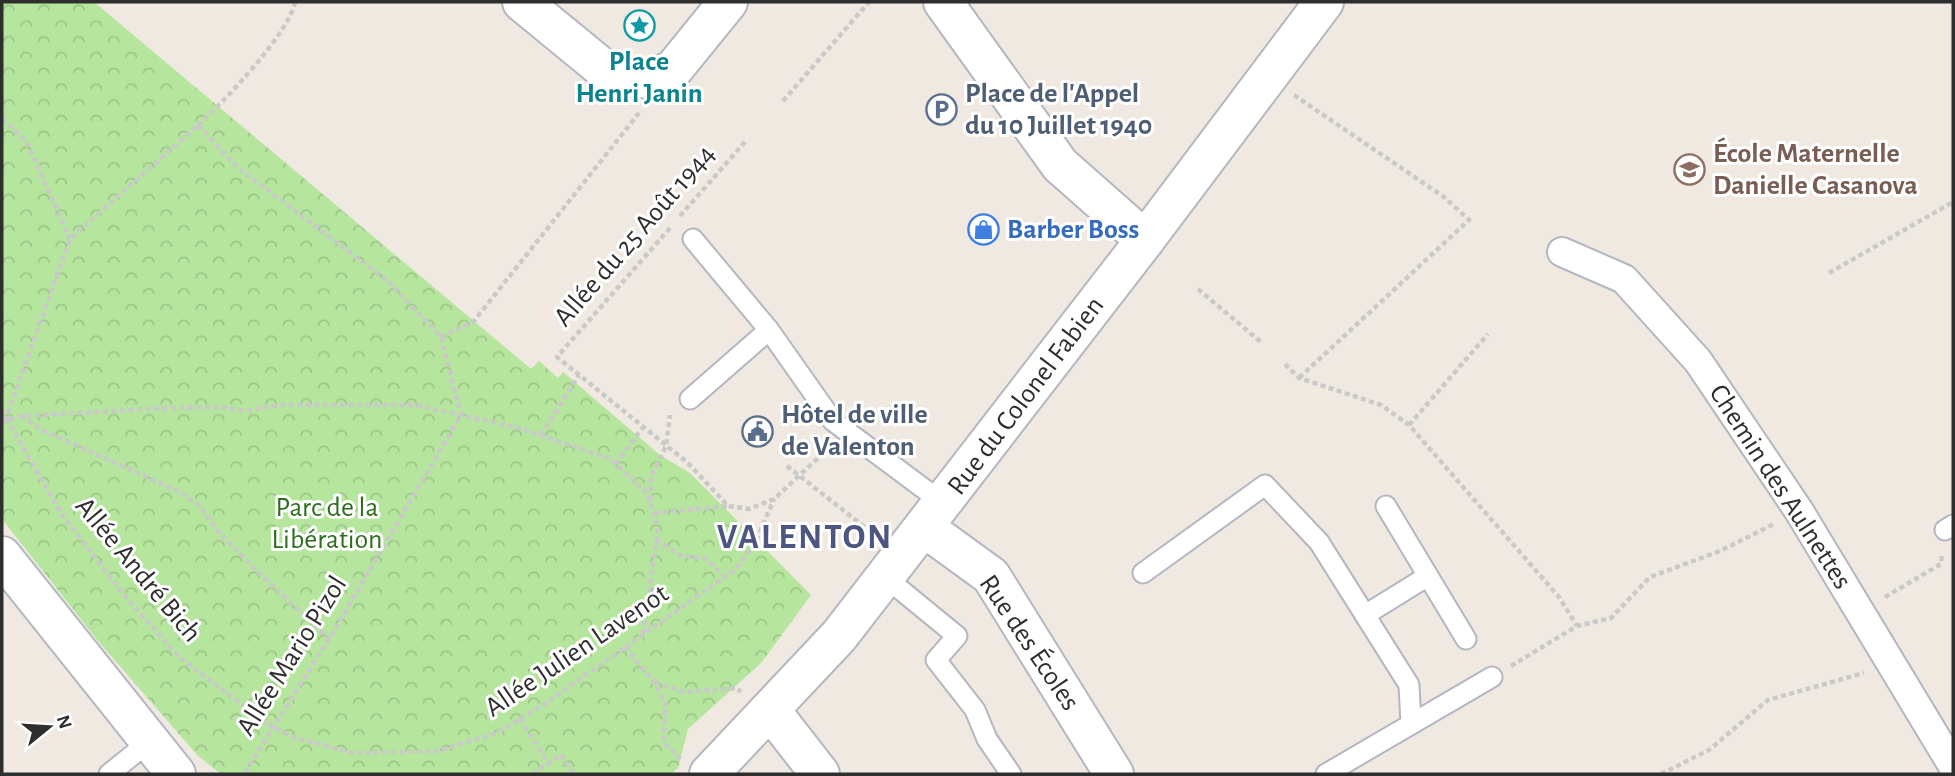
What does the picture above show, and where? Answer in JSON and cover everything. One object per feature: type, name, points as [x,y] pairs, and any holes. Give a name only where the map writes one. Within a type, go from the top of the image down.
[{"type":"street","points":[[522,2],[606,71],[647,79],[672,71],[728,2]]},
{"type":"street","points":[[943,2],[1060,164],[1145,240]]},
{"type":"street","name":"Rue du Colonel Fabien","points":[[698,770],[771,711],[839,636],[1145,240],[1324,2]]},
{"type":"street","name":"Chemin des Aulnettes","points":[[1562,253],[1624,279],[1698,361],[1799,511],[1953,766]]},
{"type":"street","name":"Rue des Écoles","points":[[914,541],[991,576],[1114,774]]},
{"type":"street","points":[[2,556],[176,774]]},
{"type":"street","points":[[771,711],[820,774]]},
{"type":"lane","points":[[693,239],[769,330],[833,421],[846,431],[914,541],[957,636],[936,660],[975,710],[987,739],[1011,774]]},
{"type":"lane","points":[[690,398],[769,330]]},
{"type":"lane","points":[[1143,573],[1265,485],[1319,542],[1409,685],[1411,724]]},
{"type":"lane","points":[[1386,506],[1466,639]]},
{"type":"lane","points":[[1366,615],[1428,576]]},
{"type":"lane","points":[[1326,774],[1492,677]]},
{"type":"lane","points":[[109,774],[150,741]]},
{"type":"path","points":[[4,421],[70,239],[219,106],[282,30],[295,2]]},
{"type":"path","points":[[783,101],[869,2]]},
{"type":"path","points":[[441,337],[474,321],[672,71]]},
{"type":"path","points":[[1268,77],[1444,197],[1469,220],[1299,378]]},
{"type":"path","points":[[2,119],[27,142],[70,239]]},
{"type":"path","points":[[198,125],[237,167],[388,281],[441,337],[461,415]]},
{"type":"path","name":"Allée du 25 Août 1944","points":[[579,375],[557,357],[745,142]]},
{"type":"path","points":[[1829,273],[1953,202]]},
{"type":"path","points":[[1198,289],[1262,343]]},
{"type":"path","points":[[1409,425],[1488,334]]},
{"type":"path","points":[[1284,364],[1299,378],[1381,405],[1409,425],[1559,597],[1577,626]]},
{"type":"path","points":[[541,435],[579,375],[688,463],[728,506]]},
{"type":"path","points":[[651,504],[651,477],[666,446],[670,415],[690,398]]},
{"type":"path","points":[[4,421],[20,416],[170,408],[222,407],[244,411],[279,405],[416,405],[541,435],[609,458],[645,491],[654,513],[656,540],[643,635]]},
{"type":"path","name":"Allée André Bich","points":[[2,411],[4,421],[61,513],[124,595],[178,656],[274,727]]},
{"type":"path","name":"Allée Mario Pizol","points":[[244,774],[329,639],[461,415]]},
{"type":"path","points":[[20,416],[42,430],[178,491],[200,506],[216,529],[329,639]]},
{"type":"path","points":[[616,464],[643,427]]},
{"type":"path","points":[[654,513],[728,506],[749,509],[774,499],[846,431]]},
{"type":"path","points":[[787,466],[800,477],[914,541]]},
{"type":"path","name":"Allée Julien Lavenot","points":[[274,727],[292,737],[354,753],[436,751],[497,733],[736,569],[756,541],[774,499]]},
{"type":"path","points":[[1492,677],[1577,626],[1611,618],[1650,577],[1720,551],[1799,511]]},
{"type":"path","points":[[1860,612],[1941,564],[1949,528]]},
{"type":"path","points":[[656,540],[682,556],[706,559],[723,575]]},
{"type":"path","points":[[625,647],[654,682],[665,703],[664,743],[698,770]]},
{"type":"path","points":[[1661,774],[1709,750],[1768,700],[1892,665]]},
{"type":"path","points":[[654,682],[684,692],[736,688],[771,711]]},
{"type":"path","points":[[520,719],[548,763]]},
{"type":"path","points":[[537,774],[535,772],[561,755],[573,774]]},
{"type":"green space","name":"Parc de la Libération","points":[[2,2],[94,2],[531,369],[539,361],[558,378],[563,372],[660,455],[690,473],[811,595],[761,663],[688,729],[678,768],[671,774],[221,774],[198,756],[98,641],[2,519]]},
{"type":"place","name":"Place Henri Janin","points":[[639,25]]},
{"type":"place","name":"Place de l'Appel du 10 Juillet 1940","points":[[942,110]]},
{"type":"place","name":"École Maternelle Danielle Casanova","points":[[1690,170]]},
{"type":"place","name":"Barber Boss","points":[[984,230]]},
{"type":"place","name":"Hôtel de ville de Valenton","points":[[758,431]]},
{"type":"district","name":"VALENTON","points":[[805,537]]}]
